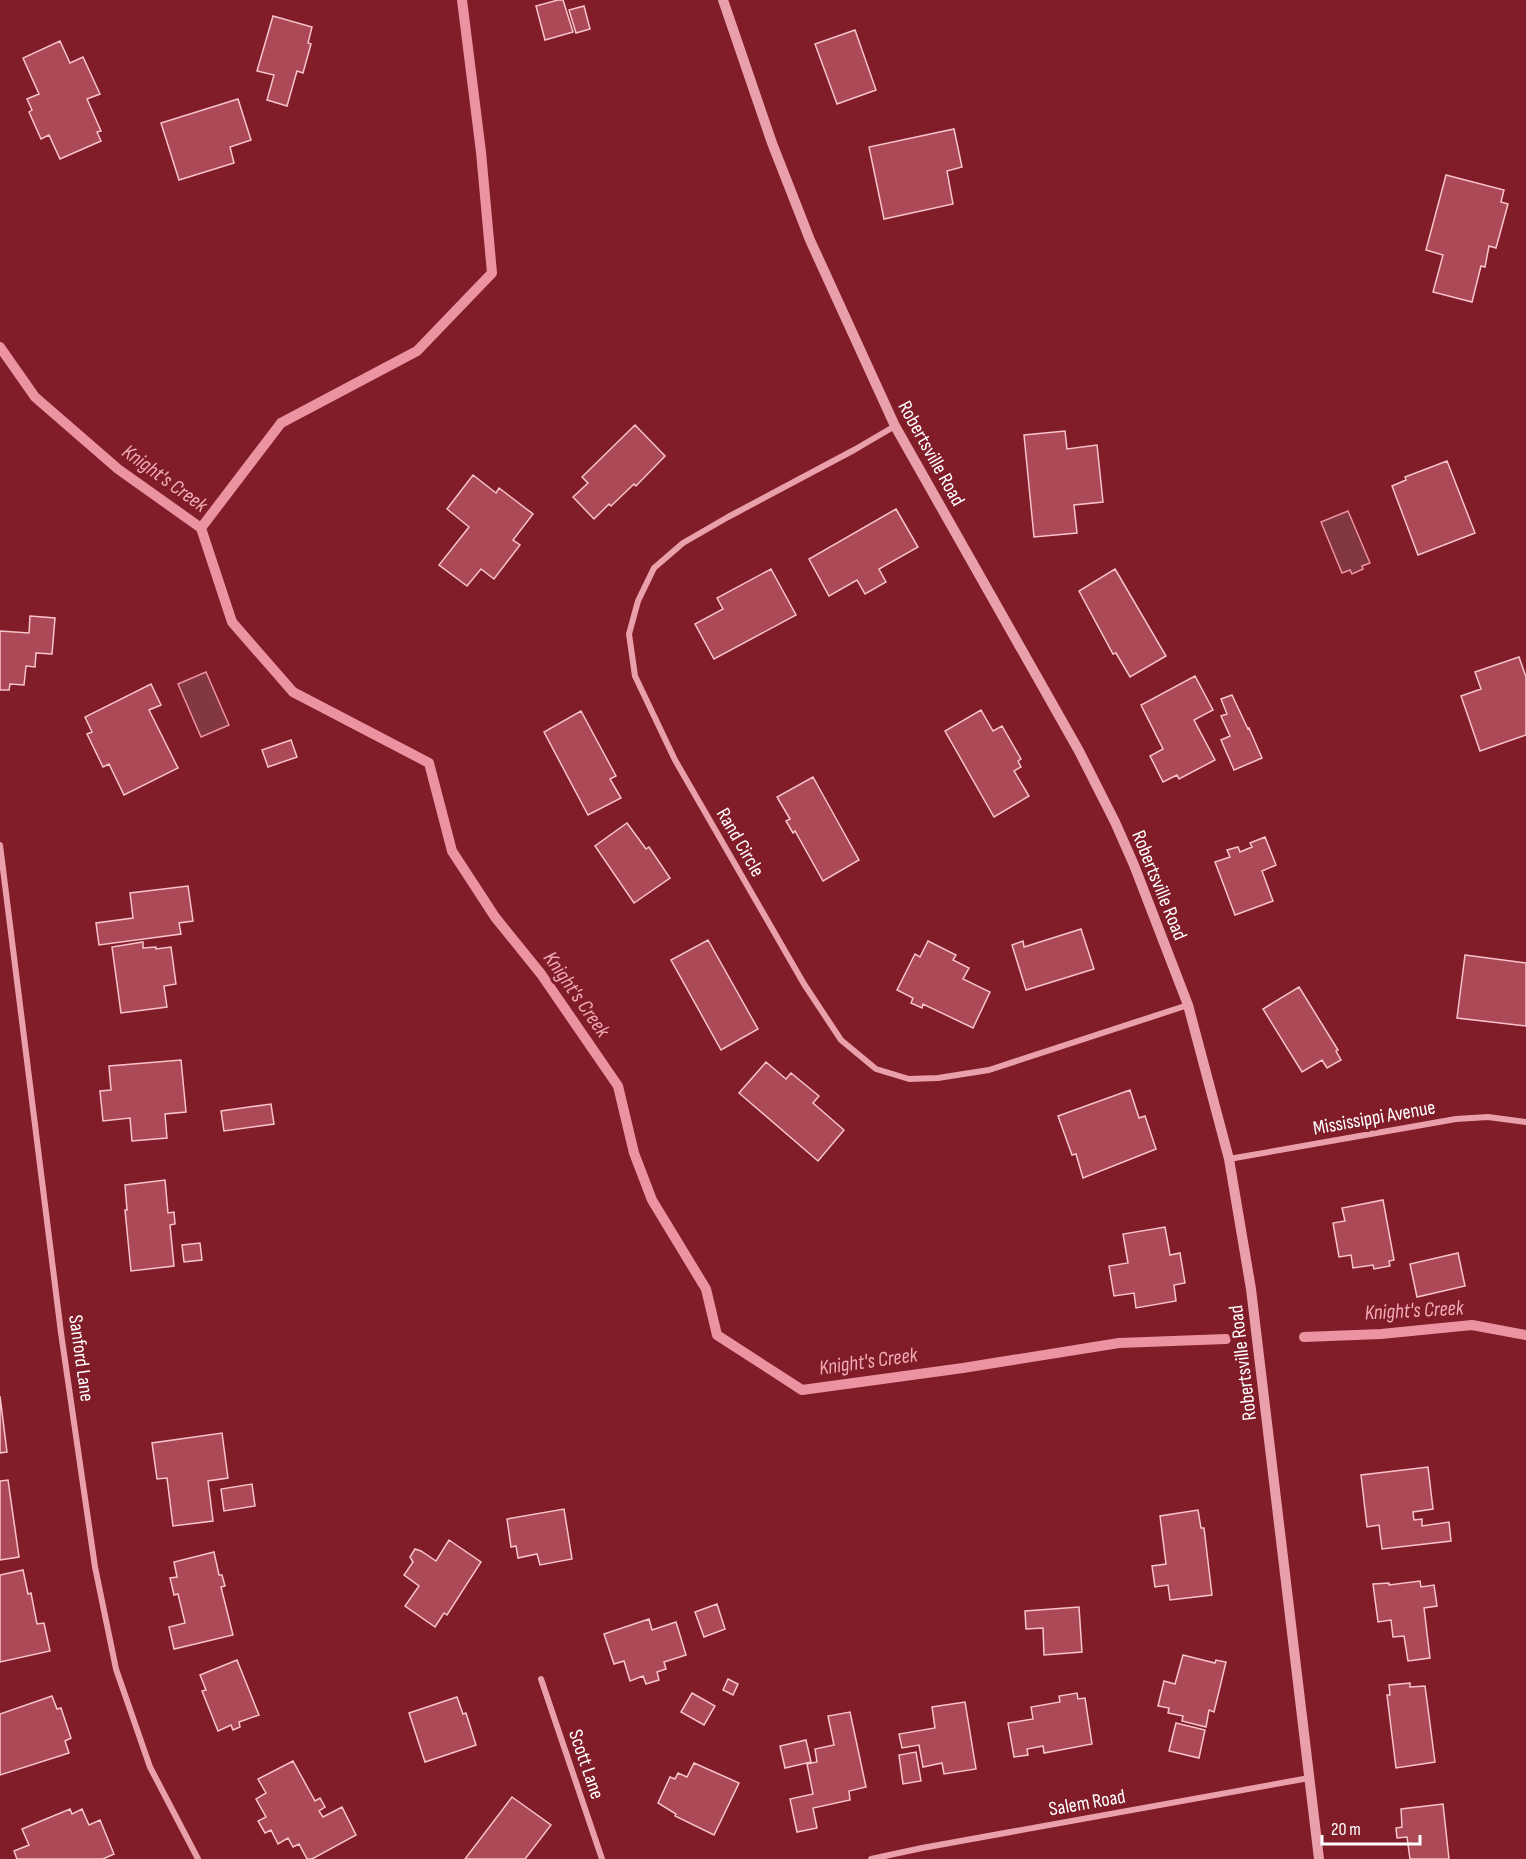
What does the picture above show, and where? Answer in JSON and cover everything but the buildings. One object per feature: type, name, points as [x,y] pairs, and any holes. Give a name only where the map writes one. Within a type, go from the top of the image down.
[{"type":"street","name":"Robertsville Road","points":[[723,0],[772,144],[810,240],[895,426],[1079,751],[1115,822],[1188,1005],[1229,1160],[1251,1289],[1319,1859]]},
{"type":"street","name":"Rand Circle","points":[[895,426],[682,543],[654,568],[638,601],[629,634],[635,676],[675,760],[804,984],[841,1040],[876,1069],[909,1079],[938,1078],[989,1070],[1188,1005]]},
{"type":"street","name":"Sanford Lane","points":[[0,845],[61,1333],[95,1567],[116,1668],[150,1767],[198,1859]]},
{"type":"street","name":"Mississippi Avenue","points":[[1229,1160],[1456,1119],[1488,1117],[1526,1122]]},
{"type":"street","name":"Scott Lane","points":[[541,1679],[602,1859]]},
{"type":"street","name":"Salem Road","points":[[871,1859],[1309,1778]]},
{"type":"shaded area","points":[[1348,511],[1370,563],[1352,574],[1350,570],[1342,573],[1321,522]]},
{"type":"shaded area","points":[[206,672],[229,725],[201,737],[178,684]]},
{"type":"waterway","points":[[201,528],[281,423],[417,351],[492,273],[481,152],[462,0]]},
{"type":"waterway","name":"Knight's Creek","points":[[0,347],[35,397],[118,469],[201,528],[232,622],[293,692],[429,763],[452,851],[495,917],[541,974],[618,1086],[634,1153],[652,1200],[706,1289],[717,1335],[802,1390],[963,1368],[1119,1343],[1226,1339]]},
{"type":"waterway","name":"Knight's Creek","points":[[1304,1337],[1381,1334],[1472,1325],[1526,1335]]}]
